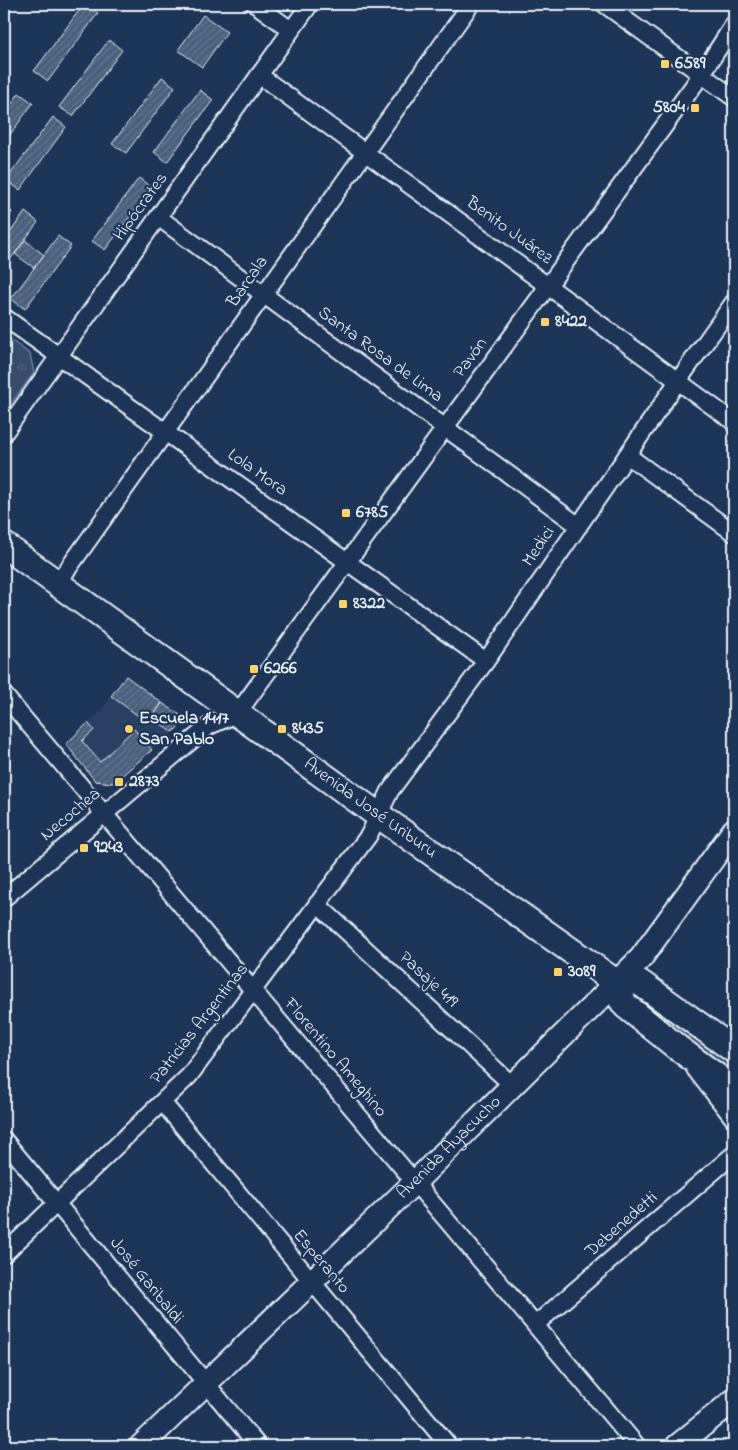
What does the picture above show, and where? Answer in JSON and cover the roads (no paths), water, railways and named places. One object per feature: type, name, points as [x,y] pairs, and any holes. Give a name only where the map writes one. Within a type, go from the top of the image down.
[{"type":"main road","name":"Avenida José Uriburu","points":[[4,545],[614,986]]},
{"type":"main road","name":"Avenida Ayacucho","points":[[141,1446],[415,1182],[641,958],[734,830]]},
{"type":"main road","points":[[734,1050],[638,982],[614,986],[626,1006],[678,1048],[734,1089]]},
{"type":"main road","points":[[677,1446],[734,1400]]},
{"type":"street","points":[[255,4],[291,30]]},
{"type":"street","name":"Hipócrates","points":[[4,434],[310,4]]},
{"type":"street","name":"Barcala","points":[[57,584],[471,4]]},
{"type":"street","points":[[604,4],[734,98]]},
{"type":"street","name":"Pavón","points":[[238,714],[702,74],[734,24]]},
{"type":"street","name":"Benito Juárez","points":[[259,74],[734,422]]},
{"type":"street","name":"Santa Rosa de Lima","points":[[158,217],[579,526]]},
{"type":"street","name":"Medici","points":[[378,815],[390,791],[486,661],[734,302]]},
{"type":"street","name":"Lola Mora","points":[[4,317],[486,661]]},
{"type":"street","points":[[627,455],[734,533]]},
{"type":"street","name":"Florentino Ameghino","points":[[4,696],[637,1446]]},
{"type":"street","name":"Necochea","points":[[4,898],[209,726],[238,714]]},
{"type":"street","name":"Patricias Argentinas","points":[[4,1254],[189,1076],[369,835],[378,815]]},
{"type":"street","name":"Pasaje 419","points":[[317,904],[512,1085]]},
{"type":"street","points":[[678,1048],[734,1119]]},
{"type":"street","name":"Esperanto","points":[[163,1103],[449,1446]]},
{"type":"street","name":"José Garibaldi","points":[[4,1140],[258,1446]]},
{"type":"street","name":"Debenedetti","points":[[535,1325],[734,1154]]},
{"type":"place","name":"6589","points":[[665,64]]},
{"type":"place","name":"5804","points":[[695,108]]},
{"type":"place","name":"8422","points":[[545,322]]},
{"type":"place","name":"6785","points":[[346,513]]},
{"type":"place","name":"8322","points":[[343,604]]},
{"type":"place","name":"6266","points":[[254,669]]},
{"type":"place","name":"Escuela 1417 San Pablo","points":[[129,729]]},
{"type":"place","name":"8435","points":[[282,729]]},
{"type":"place","name":"2873","points":[[119,782]]},
{"type":"place","name":"9243","points":[[84,848]]},
{"type":"place","name":"3089","points":[[558,972]]}]
